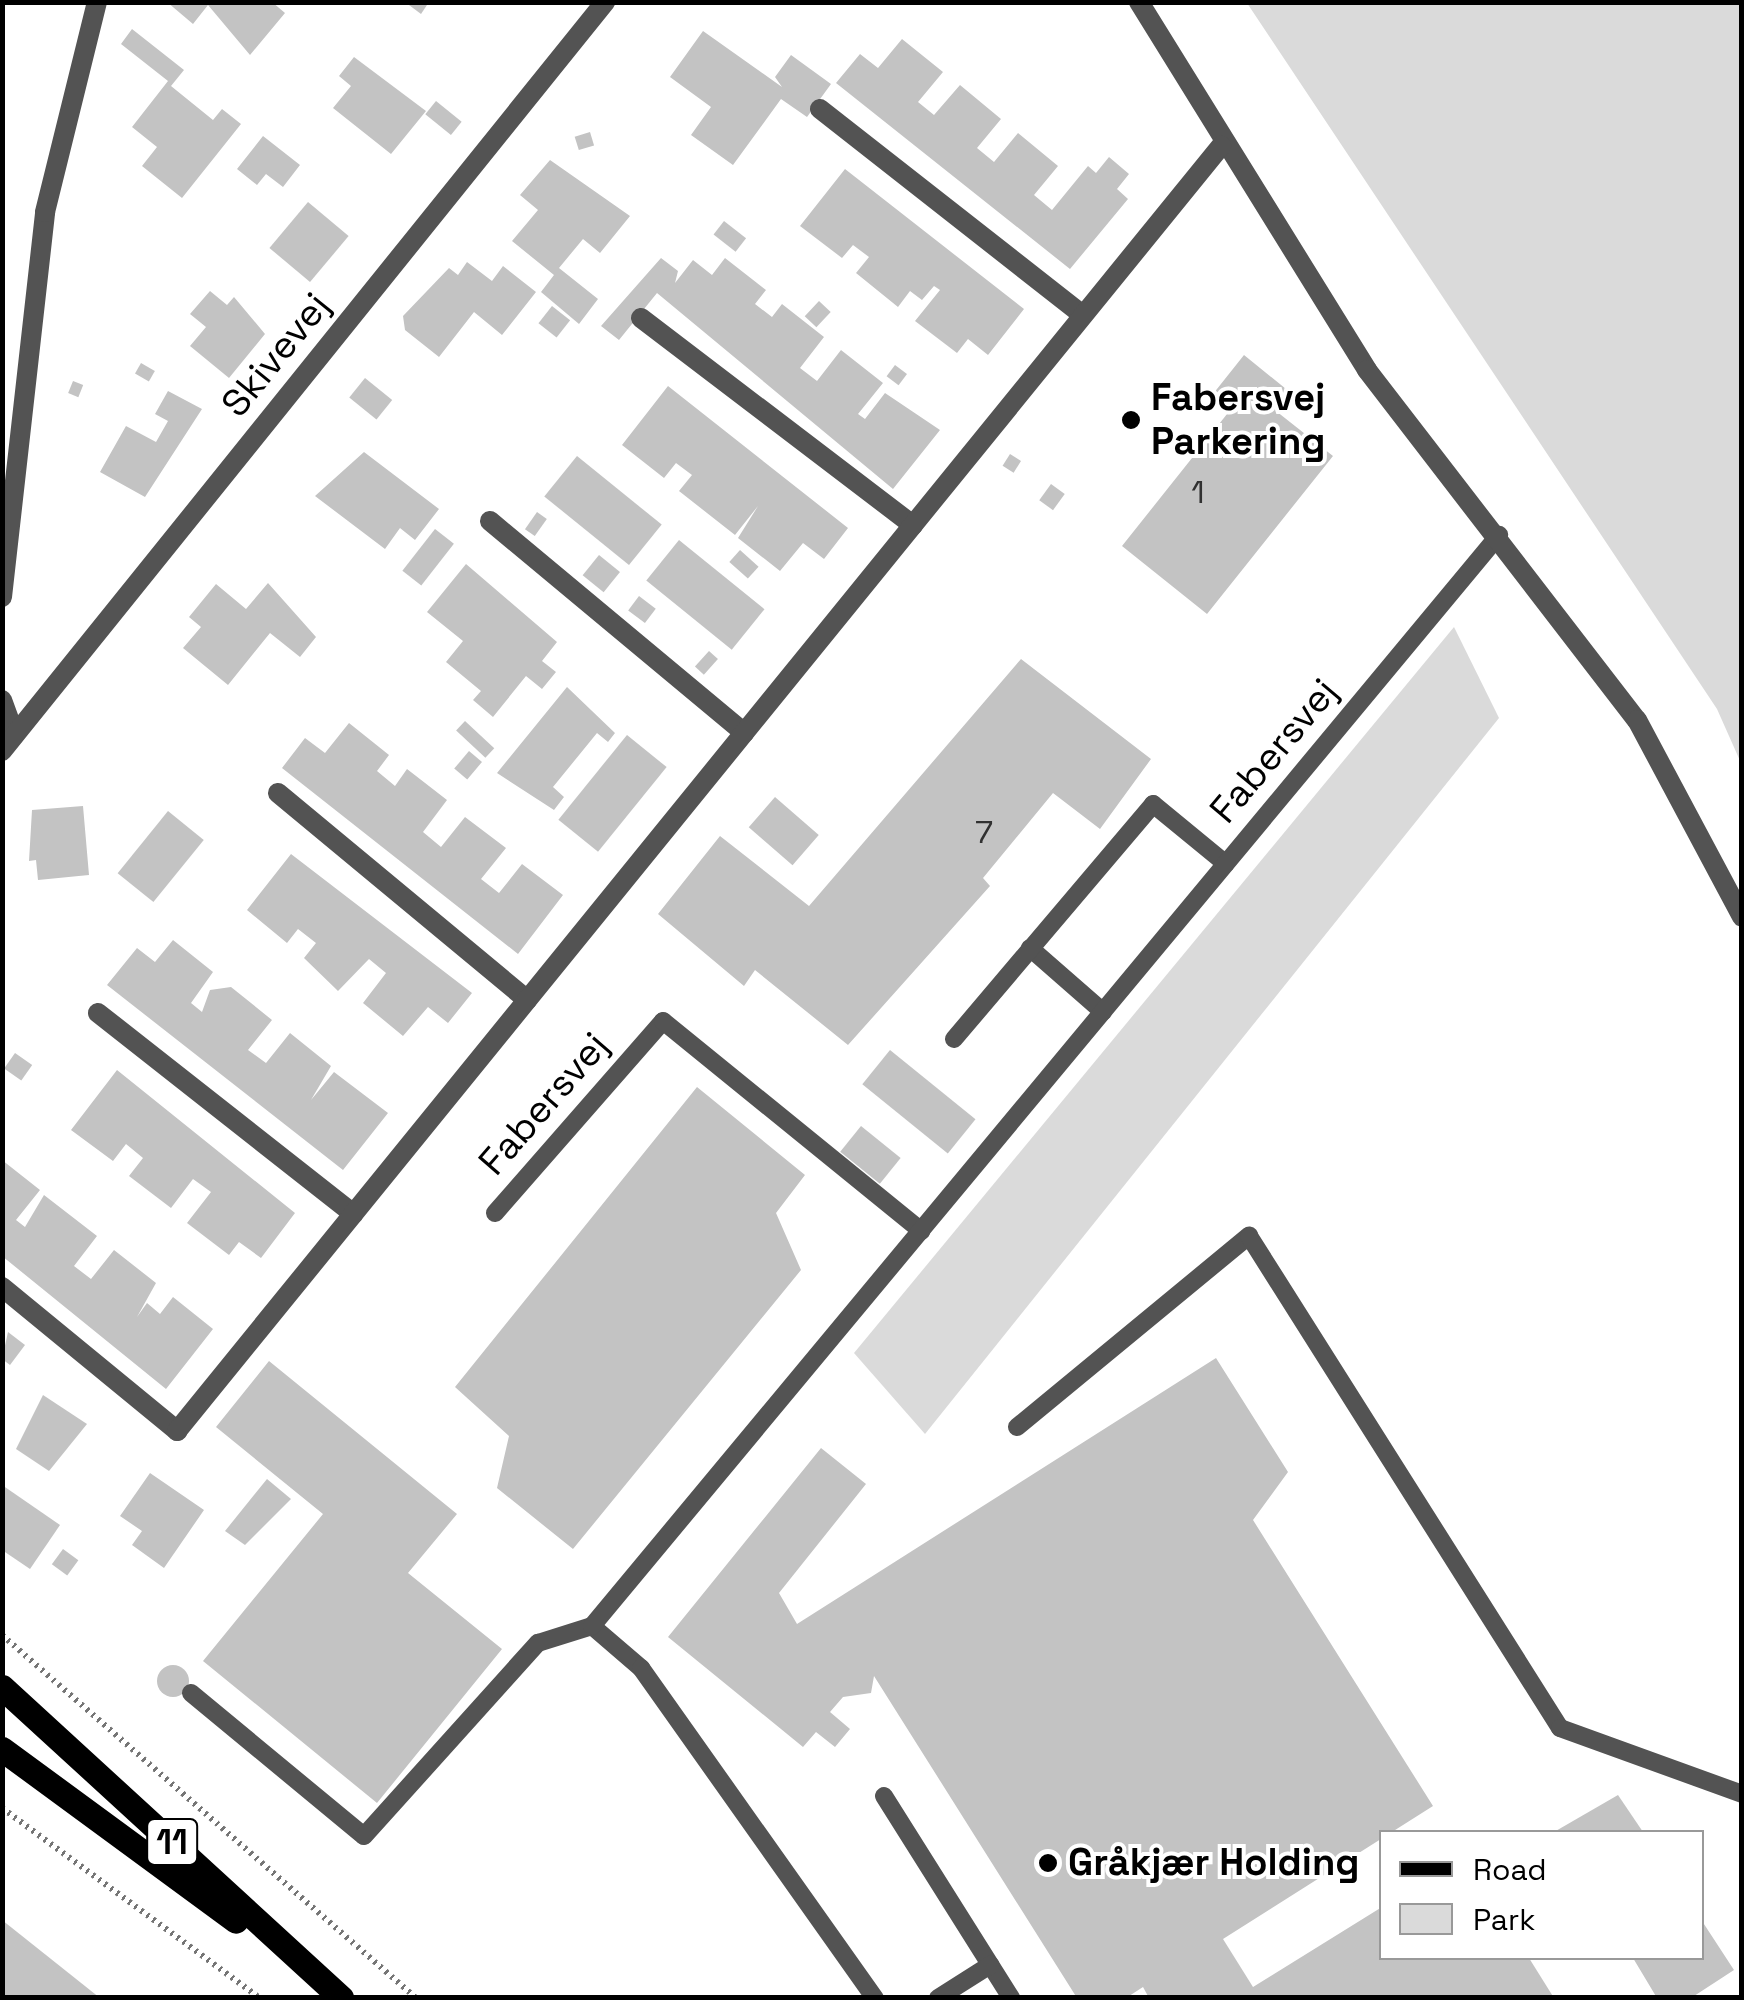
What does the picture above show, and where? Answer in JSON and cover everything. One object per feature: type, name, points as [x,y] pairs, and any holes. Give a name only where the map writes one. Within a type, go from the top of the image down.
[{"type":"main road","name":"11","points":[[2,1687],[341,1998]]},
{"type":"main road","name":"11","points":[[2,1748],[341,1998]]},
{"type":"street","points":[[2,597],[45,212],[96,2]]},
{"type":"street","name":"Skivevej","points":[[9,743],[604,2]]},
{"type":"street","points":[[1139,2],[1220,146],[1367,370],[1499,535],[1637,720],[1742,917]]},
{"type":"street","points":[[820,109],[1083,315]]},
{"type":"street","name":"Fabersvej","points":[[2,1288],[177,1431],[1220,146]]},
{"type":"street","points":[[641,318],[912,525]]},
{"type":"street","points":[[490,521],[744,733]]},
{"type":"street","points":[[2,700],[9,743]]},
{"type":"street","points":[[278,793],[527,1000]]},
{"type":"street","points":[[98,1012],[353,1214]]},
{"type":"lane","name":"Fabersvej","points":[[592,1626],[1499,535]]},
{"type":"lane","points":[[954,1038],[1154,804],[1226,864]]},
{"type":"lane","points":[[1030,948],[1102,1012]]},
{"type":"lane","name":"Fabersvej","points":[[495,1213],[663,1021],[921,1230]]},
{"type":"lane","points":[[1017,1427],[1249,1236],[1560,1728],[1742,1794]]},
{"type":"lane","points":[[191,1692],[364,1836],[538,1643],[592,1626],[641,1668],[875,1998]]},
{"type":"lane","points":[[884,1796],[1012,1998]]},
{"type":"lane","points":[[938,1998],[990,1964]]},
{"type":"path","points":[[2,1635],[416,1998]]},
{"type":"path","points":[[2,1808],[260,1998]]},
{"type":"green space","points":[[1247,3],[1741,3],[1741,763],[1717,709]]},
{"type":"green space","points":[[1454,627],[1499,718],[925,1434],[854,1353]]},
{"type":"building","points":[[167,2],[272,2],[285,13],[250,55],[208,5],[193,24]]},
{"type":"building","points":[[405,2],[429,2],[421,14]]},
{"type":"building","points":[[132,29],[184,70],[171,86],[213,120],[222,109],[241,124],[182,198],[142,166],[157,147],[132,127],[168,81],[121,44]]},
{"type":"building","points":[[703,31],[782,87],[775,77],[791,55],[831,84],[807,117],[781,99],[733,165],[691,135],[711,107],[670,77]]},
{"type":"building","points":[[902,39],[943,72],[918,102],[934,115],[960,85],[1001,119],[977,148],[994,162],[1018,133],[1058,166],[1034,195],[1052,210],[1088,166],[1096,173],[1109,157],[1129,174],[1117,189],[1128,199],[1070,269],[836,83],[860,54],[878,68]]},
{"type":"building","points":[[354,57],[426,111],[391,154],[333,108],[351,86],[339,76]]},
{"type":"building","points":[[436,101],[462,122],[451,135],[425,114]]},
{"type":"building","points":[[590,132],[594,145],[579,150],[575,137]]},
{"type":"building","points":[[263,136],[300,165],[283,187],[266,174],[257,185],[237,169]]},
{"type":"building","points":[[550,160],[630,216],[600,253],[583,239],[559,268],[598,299],[579,324],[541,292],[554,275],[512,241],[538,210],[520,195]]},
{"type":"building","points":[[845,169],[1024,309],[988,355],[968,339],[957,353],[915,321],[940,290],[934,286],[922,300],[910,291],[898,307],[856,273],[869,257],[853,245],[842,258],[800,226]]},
{"type":"building","points":[[308,202],[349,236],[310,282],[269,248]]},
{"type":"building","points":[[724,221],[746,238],[736,252],[714,234]]},
{"type":"building","points":[[661,258],[678,271],[675,283],[693,260],[712,275],[725,258],[766,290],[755,304],[772,317],[782,304],[824,337],[800,368],[817,381],[841,350],[883,383],[858,414],[865,419],[885,393],[940,430],[893,489],[657,293],[619,340],[601,326]]},
{"type":"building","points":[[467,262],[492,281],[503,266],[536,292],[502,335],[474,312],[439,357],[405,330],[403,316],[449,268],[458,275]]},
{"type":"building","points":[[210,291],[227,305],[234,297],[265,334],[229,378],[190,346],[206,327],[190,314]]},
{"type":"building","points":[[819,301],[831,312],[816,327],[805,316]]},
{"type":"building","points":[[552,306],[570,320],[557,337],[538,323]]},
{"type":"building","points":[[1244,355],[1291,393],[1276,411],[1333,456],[1207,614],[1122,546],[1231,409],[1213,394]]},
{"type":"building","points":[[141,363],[155,371],[149,381],[135,373]]},
{"type":"building","points":[[895,365],[907,374],[899,385],[887,376]]},
{"type":"building","points":[[365,378],[392,400],[376,419],[349,397]]},
{"type":"building","points":[[73,381],[83,385],[78,397],[68,393]]},
{"type":"building","points":[[668,386],[848,528],[824,559],[803,543],[780,571],[738,538],[758,506],[735,535],[679,491],[692,475],[676,463],[664,478],[622,445]]},
{"type":"building","points":[[168,391],[202,409],[145,497],[100,472],[126,426],[156,442],[168,421],[155,414]]},
{"type":"building","points":[[364,452],[439,509],[415,540],[400,528],[385,549],[315,496]]},
{"type":"building","points":[[1010,454],[1021,461],[1014,473],[1003,466]]},
{"type":"building","points":[[577,456],[662,525],[629,565],[544,496]]},
{"type":"building","points":[[1051,484],[1065,494],[1053,510],[1039,500]]},
{"type":"building","points":[[537,512],[547,519],[535,536],[525,529]]},
{"type":"building","points":[[435,529],[454,544],[421,586],[402,571]]},
{"type":"building","points":[[679,540],[764,609],[732,650],[646,580]]},
{"type":"building","points":[[740,550],[759,567],[748,579],[729,562]]},
{"type":"building","points":[[599,555],[620,572],[604,592],[583,575]]},
{"type":"building","points":[[466,564],[557,642],[542,661],[556,672],[542,689],[526,676],[493,717],[473,700],[481,691],[446,662],[463,641],[427,612]]},
{"type":"building","points":[[268,583],[316,637],[300,657],[270,633],[228,685],[183,648],[201,627],[189,617],[216,584],[246,609]]},
{"type":"building","points":[[639,596],[656,609],[645,623],[628,610]]},
{"type":"building","points":[[709,651],[718,659],[704,675],[695,667]]},
{"type":"building","points":[[1021,659],[1151,759],[1100,829],[1053,793],[983,878],[990,886],[848,1045],[755,970],[744,986],[658,914],[720,836],[809,906]]},
{"type":"building","points":[[567,687],[615,733],[608,742],[597,733],[553,787],[564,797],[554,810],[497,773]]},
{"type":"building","points":[[465,721],[494,748],[485,758],[456,731]]},
{"type":"building","points":[[349,723],[389,755],[377,771],[395,786],[407,769],[447,800],[423,832],[441,847],[465,817],[506,848],[481,879],[499,893],[522,864],[563,895],[518,954],[282,768],[305,738],[325,753]]},
{"type":"building","points":[[627,735],[667,767],[598,852],[558,820]]},
{"type":"building","points":[[469,751],[482,762],[467,780],[454,769]]},
{"type":"building","points":[[775,797],[819,835],[793,865],[749,827]]},
{"type":"building","points":[[83,806],[89,875],[38,880],[36,860],[29,861],[32,810]]},
{"type":"building","points":[[168,811],[204,840],[153,902],[118,873]]},
{"type":"building","points":[[291,854],[472,993],[448,1023],[428,1007],[403,1036],[363,1003],[386,973],[369,959],[338,991],[304,958],[316,943],[298,929],[287,943],[247,910]]},
{"type":"building","points":[[173,940],[213,972],[191,1003],[202,1012],[210,990],[231,987],[272,1020],[248,1050],[266,1063],[290,1033],[331,1066],[311,1100],[334,1072],[388,1113],[343,1170],[107,985],[137,948],[155,962]]},
{"type":"building","points":[[890,1050],[975,1119],[948,1153],[862,1084]]},
{"type":"building","points":[[15,1053],[32,1065],[21,1081],[4,1069]]},
{"type":"building","points":[[117,1070],[295,1213],[261,1258],[239,1242],[229,1255],[187,1223],[211,1192],[193,1179],[171,1208],[129,1176],[143,1158],[126,1144],[113,1161],[71,1130]]},
{"type":"building","points":[[697,1087],[805,1175],[776,1213],[801,1270],[573,1549],[497,1488],[509,1436],[455,1387]]},
{"type":"building","points":[[861,1126],[901,1158],[880,1184],[840,1152]]},
{"type":"building","points":[[2,1160],[40,1190],[16,1220],[25,1227],[44,1195],[97,1236],[74,1266],[91,1279],[114,1250],[156,1283],[137,1317],[147,1303],[160,1314],[173,1297],[213,1329],[166,1389],[2,1256]]},
{"type":"building","points":[[8,1332],[25,1345],[10,1365],[2,1359]]},
{"type":"building","points":[[1216,1358],[1288,1472],[1253,1520],[1433,1806],[1395,1830],[1379,1830],[1379,1840],[1223,1939],[1253,1987],[1379,1909],[1379,1960],[1530,1960],[1554,1998],[1149,1998],[1143,1987],[1126,1998],[1077,1998],[874,1676],[871,1693],[843,1697],[830,1712],[850,1729],[835,1747],[816,1732],[803,1747],[668,1637],[821,1448],[866,1484],[779,1593],[797,1624]]},
{"type":"building","points":[[269,1361],[457,1514],[408,1573],[502,1649],[377,1803],[203,1661],[323,1514],[216,1427]]},
{"type":"building","points":[[43,1395],[87,1424],[49,1471],[16,1449]]},
{"type":"building","points":[[150,1473],[204,1510],[164,1568],[132,1545],[142,1531],[120,1516]]},
{"type":"building","points":[[267,1479],[291,1499],[245,1545],[225,1531]]},
{"type":"building","points":[[2,1485],[60,1525],[30,1569],[2,1550]]},
{"type":"building","points":[[63,1549],[78,1560],[67,1576],[52,1564]]},
{"type":"building","points":[[173,1665],[185,1669],[189,1681],[185,1693],[173,1697],[161,1693],[157,1681],[161,1669]]},
{"type":"building","points":[[1618,1795],[1642,1830],[1557,1830]]},
{"type":"building","points":[[2,1920],[100,1998],[2,1998]]},
{"type":"building","points":[[1704,1924],[1734,1970],[1691,1998],[1657,1998],[1634,1960],[1704,1960]]},
{"type":"place","name":"Fabersvej Parkering","points":[[1131,420]]},
{"type":"place","name":"Gråkjær Holding","points":[[1048,1863]]}]
